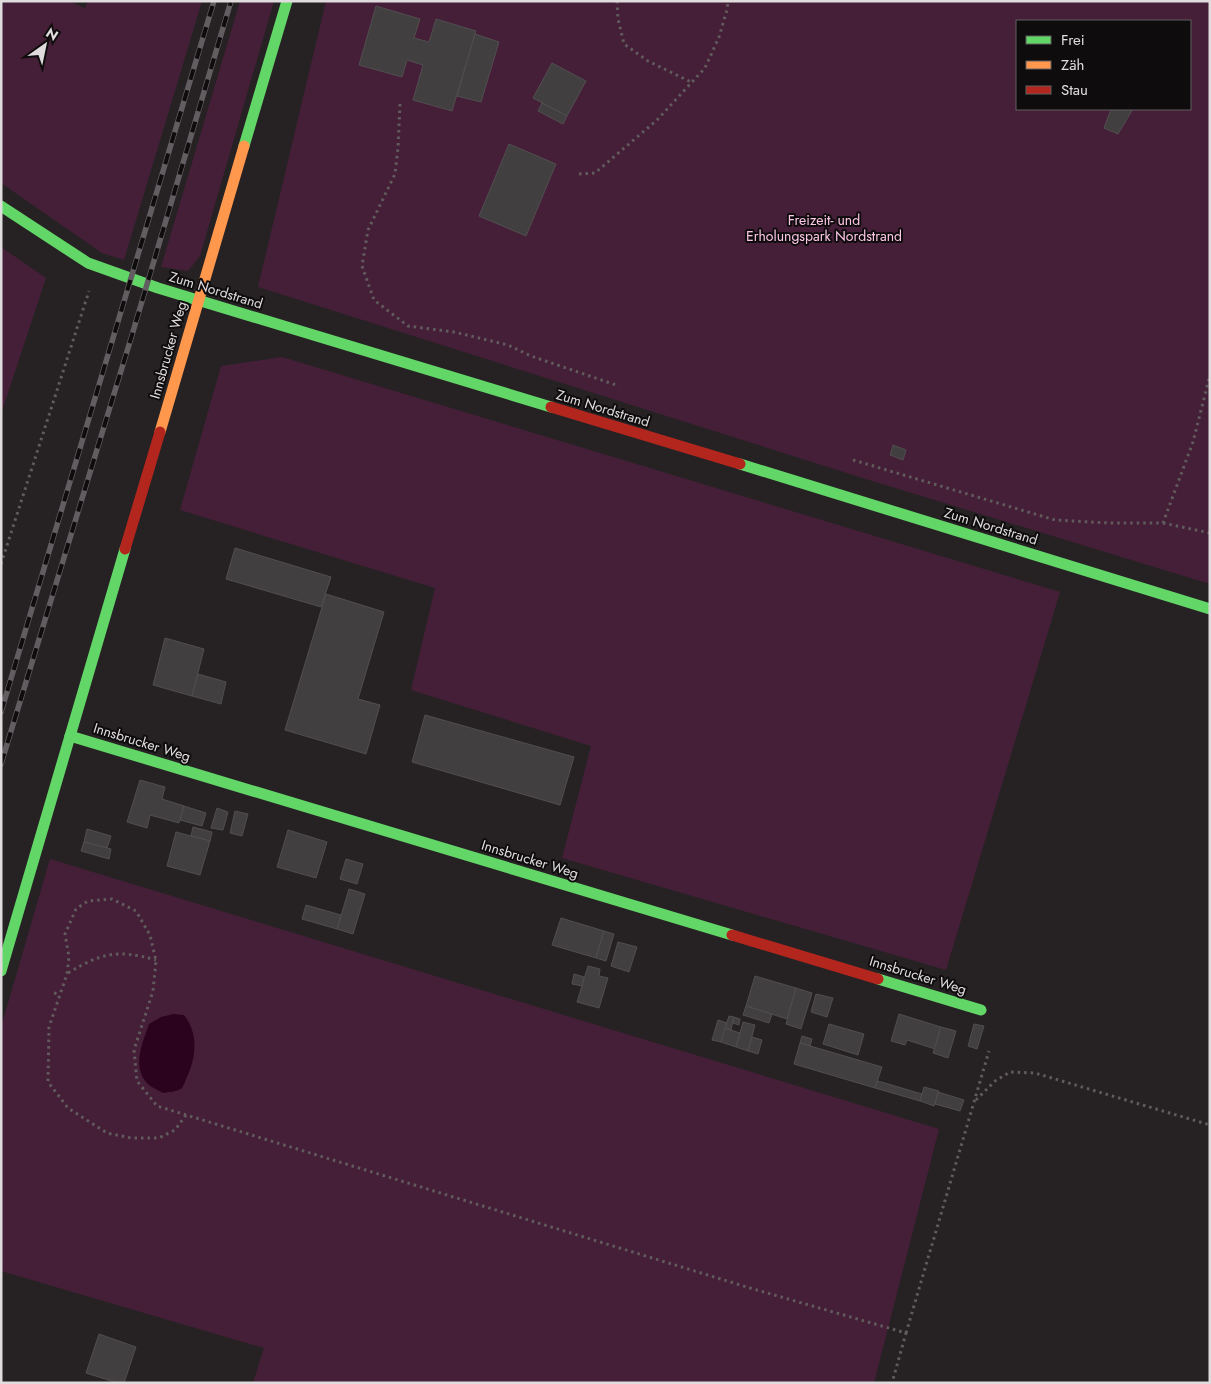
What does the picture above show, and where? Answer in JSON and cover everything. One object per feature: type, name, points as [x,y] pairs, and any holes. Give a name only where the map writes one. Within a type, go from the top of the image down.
[{"type":"street","name":"Innsbrucker Weg","points":[[1,971],[287,1]]},
{"type":"street","name":"Zum Nordstrand","points":[[1,206],[88,263],[198,301],[1210,609]]},
{"type":"street","name":"Innsbrucker Weg","points":[[70,736],[981,1010]]},
{"type":"path","points":[[617,1],[618,19],[624,44],[648,61],[691,82]]},
{"type":"path","points":[[579,174],[595,173],[657,120],[705,68],[720,38],[728,1]]},
{"type":"path","points":[[400,104],[395,174],[368,230],[362,266],[374,300],[408,326],[454,332],[508,344],[531,356],[619,386]]},
{"type":"path","points":[[1,564],[97,266]]},
{"type":"path","points":[[1163,523],[1193,442],[1210,375]]},
{"type":"path","points":[[853,460],[878,469],[1055,520],[1108,524],[1163,523],[1210,533]]},
{"type":"path","points":[[186,1114],[175,1130],[159,1138],[131,1138],[107,1133],[68,1108],[48,1082],[49,1027],[68,974],[69,957],[65,934],[76,908],[88,901],[112,899],[136,911],[150,935],[156,960],[153,991],[134,1050],[137,1081],[157,1106],[186,1114],[750,1288],[906,1333]]},
{"type":"path","points":[[68,974],[88,961],[111,954],[137,955],[156,960]]},
{"type":"path","points":[[54,993],[60,994]]},
{"type":"path","points":[[892,1383],[989,1051]]},
{"type":"path","points":[[974,1101],[995,1081],[1010,1072],[1034,1073],[1210,1125]]},
{"type":"green space","points":[[1,1],[68,1],[85,8],[88,1],[202,1],[124,260],[102,253],[1,183]]},
{"type":"green space","points":[[240,1],[274,1],[200,256],[188,271],[161,267]]},
{"type":"green space","name":"Freizeit- und Erholungspark Nordstrand","points":[[326,1],[1210,1],[1210,584],[869,480],[258,287]]},
{"type":"green space","points":[[1,247],[46,278],[1,414]]},
{"type":"green space","points":[[282,357],[1060,592],[946,970],[562,858],[591,746],[411,690],[435,588],[180,510],[221,366]]},
{"type":"green space","points":[[50,859],[939,1129],[874,1383],[253,1383],[264,1348],[1,1271],[1,1027]]},
{"type":"shaded area","points":[[174,1014],[184,1015],[189,1022],[194,1038],[194,1054],[182,1088],[163,1093],[148,1084],[142,1075],[139,1061],[140,1053],[149,1024],[161,1017]]},
{"type":"building","points":[[376,6],[420,19],[414,38],[429,42],[436,19],[476,31],[452,111],[413,100],[423,65],[407,60],[402,77],[359,65]]},
{"type":"building","points":[[475,34],[499,42],[481,102],[457,96]]},
{"type":"building","points":[[552,63],[586,81],[567,116],[533,98]]},
{"type":"building","points":[[542,103],[567,116],[563,124],[538,111]]},
{"type":"building","points":[[1111,110],[1132,110],[1118,134],[1104,128]]},
{"type":"building","points":[[509,144],[556,164],[526,236],[479,216]]},
{"type":"building","points":[[893,445],[906,450],[903,460],[890,455]]},
{"type":"building","points":[[235,548],[331,577],[321,607],[226,579]]},
{"type":"building","points":[[326,594],[384,612],[358,699],[380,705],[366,754],[285,730]]},
{"type":"building","points":[[165,638],[204,649],[192,696],[153,685]]},
{"type":"building","points":[[198,674],[226,682],[221,704],[192,696]]},
{"type":"building","points":[[425,715],[574,757],[560,805],[412,762]]},
{"type":"building","points":[[140,780],[165,787],[162,799],[184,806],[179,823],[150,815],[147,828],[127,822]]},
{"type":"building","points":[[184,806],[206,813],[202,826],[180,820]]},
{"type":"building","points":[[217,808],[228,812],[223,830],[211,828]]},
{"type":"building","points":[[235,811],[248,814],[242,836],[230,833]]},
{"type":"building","points":[[193,827],[212,832],[210,841],[191,836]]},
{"type":"building","points":[[87,829],[111,836],[107,848],[84,842]]},
{"type":"building","points":[[288,830],[327,842],[316,878],[277,867]]},
{"type":"building","points":[[176,832],[210,841],[200,875],[167,866]]},
{"type":"building","points":[[84,842],[111,849],[109,859],[81,851]]},
{"type":"building","points":[[346,859],[363,864],[357,884],[340,879]]},
{"type":"building","points":[[349,889],[365,894],[353,934],[337,929]]},
{"type":"building","points":[[306,905],[341,915],[337,929],[302,919]]},
{"type":"building","points":[[561,918],[604,931],[596,958],[552,945]]},
{"type":"building","points":[[604,931],[614,934],[606,961],[596,958]]},
{"type":"building","points":[[618,942],[637,947],[629,972],[611,966]]},
{"type":"building","points":[[588,966],[600,969],[599,976],[608,978],[599,1008],[577,1002]]},
{"type":"building","points":[[574,974],[584,977],[582,986],[572,984]]},
{"type":"building","points":[[755,976],[796,988],[787,1019],[746,1006]]},
{"type":"building","points":[[796,988],[812,993],[801,1029],[786,1024]]},
{"type":"building","points":[[816,994],[833,998],[827,1017],[811,1012]]},
{"type":"building","points":[[746,1006],[772,1014],[769,1023],[743,1015]]},
{"type":"building","points":[[899,1014],[941,1027],[935,1049],[907,1040],[905,1045],[891,1041]]},
{"type":"building","points":[[729,1016],[734,1017],[731,1030],[725,1028]]},
{"type":"building","points":[[734,1017],[740,1019],[739,1025],[733,1023]]},
{"type":"building","points":[[718,1020],[727,1023],[721,1042],[712,1040]]},
{"type":"building","points":[[743,1022],[755,1025],[748,1051],[736,1047]]},
{"type":"building","points":[[829,1024],[864,1034],[858,1055],[823,1044]]},
{"type":"building","points":[[974,1024],[984,1026],[977,1049],[968,1046]]},
{"type":"building","points":[[941,1027],[956,1031],[948,1058],[933,1053]]},
{"type":"building","points":[[725,1028],[740,1033],[736,1047],[721,1042]]},
{"type":"building","points":[[802,1036],[812,1039],[810,1046],[800,1043]]},
{"type":"building","points":[[752,1037],[762,1040],[758,1054],[748,1051]]},
{"type":"building","points":[[800,1043],[882,1067],[875,1088],[794,1064]]},
{"type":"building","points":[[878,1081],[922,1094],[920,1101],[875,1088]]},
{"type":"building","points":[[924,1087],[939,1091],[934,1106],[920,1101]]},
{"type":"building","points":[[938,1092],[964,1100],[960,1111],[935,1104]]},
{"type":"building","points":[[99,1334],[136,1347],[124,1383],[118,1383],[86,1373]]},
{"type":"railway","points":[[1,712],[214,1]]},
{"type":"railway","points":[[1,764],[132,335],[231,1]]},
{"type":"traffic: fast","points":[[244,146],[287,1]]},
{"type":"traffic: fast","points":[[1,206],[88,263],[158,288],[551,407]]},
{"type":"traffic: fast","points":[[740,464],[1210,609]]},
{"type":"traffic: fast","points":[[1,971],[125,549]]},
{"type":"traffic: fast","points":[[70,736],[732,935]]},
{"type":"traffic: fast","points":[[878,979],[981,1010]]},
{"type":"traffic: slow","points":[[160,432],[244,146]]},
{"type":"traffic: jam","points":[[551,407],[740,464]]},
{"type":"traffic: jam","points":[[125,549],[160,432]]},
{"type":"traffic: jam","points":[[732,935],[878,979]]}]
